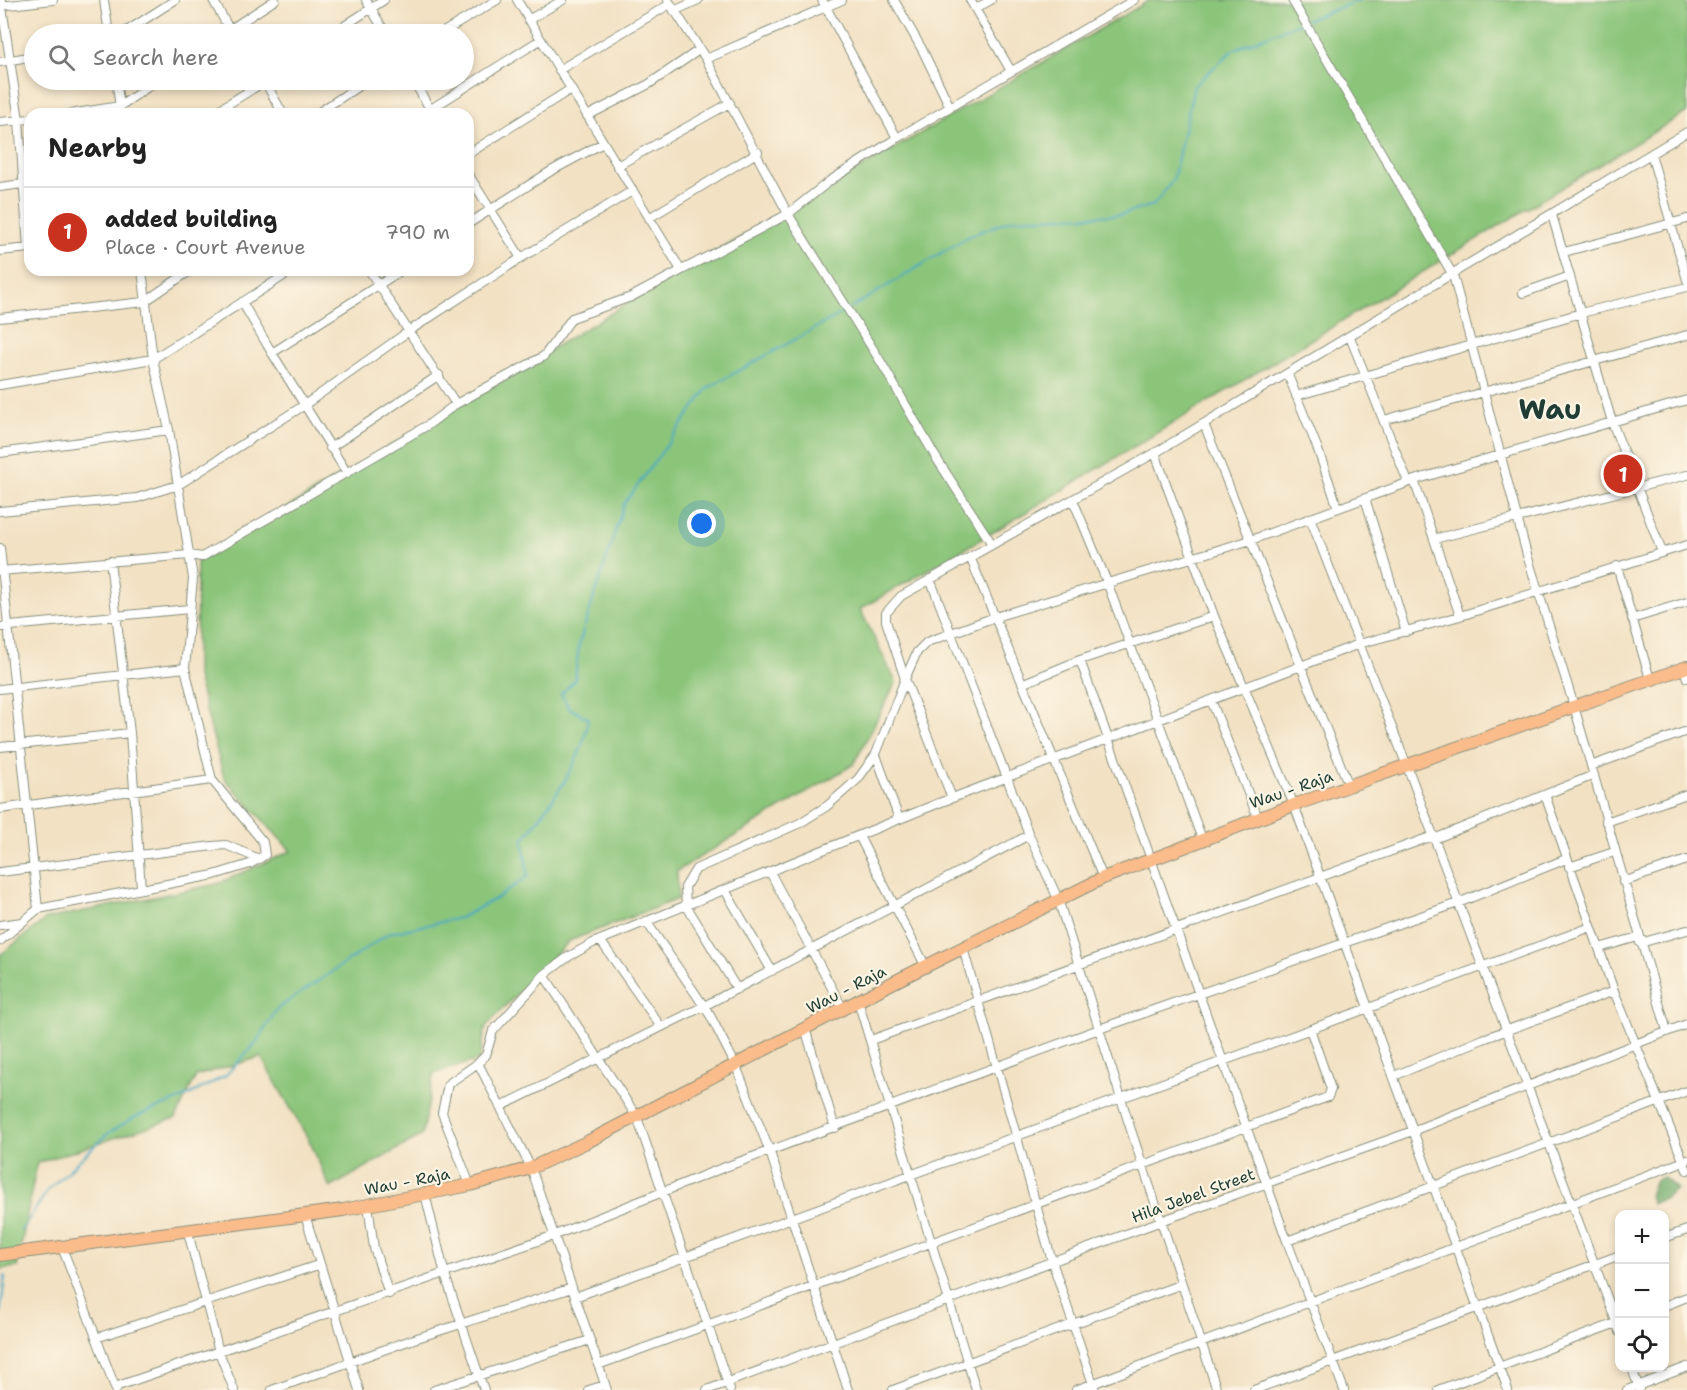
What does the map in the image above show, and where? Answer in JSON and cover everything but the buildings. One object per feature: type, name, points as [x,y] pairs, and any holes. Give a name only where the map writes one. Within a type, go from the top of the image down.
[{"type":"main road","name":"Wau - Raja","points":[[0,1255],[188,1232],[368,1205],[470,1185],[531,1168],[637,1117],[805,1028],[1103,878],[1294,804],[1650,679],[1686,671]]},
{"type":"street","points":[[24,202],[19,120],[1,4],[53,0]]},
{"type":"street","points":[[104,0],[108,24]]},
{"type":"street","points":[[138,24],[175,0]]},
{"type":"street","points":[[213,0],[224,24]]},
{"type":"street","points":[[241,24],[275,0]]},
{"type":"street","points":[[366,0],[380,24]]},
{"type":"street","points":[[347,24],[384,0]]},
{"type":"street","points":[[457,24],[497,0]]},
{"type":"street","points":[[517,0],[681,270]]},
{"type":"street","points":[[528,20],[563,0]]},
{"type":"street","points":[[559,70],[671,5],[698,0]]},
{"type":"street","points":[[706,59],[824,3],[842,0]]},
{"type":"street","points":[[894,0],[923,51],[950,107]]},
{"type":"street","points":[[970,0],[1011,71]]},
{"type":"street","points":[[975,9],[991,0]]},
{"type":"street","points":[[1,571],[189,555],[202,557],[347,473],[456,404],[544,356],[572,318],[631,297],[788,214],[831,180],[897,138],[1134,0]]},
{"type":"street","points":[[1292,0],[1453,275],[1537,591],[1574,706],[1666,1031]]},
{"type":"street","points":[[824,3],[897,138]]},
{"type":"street","points":[[671,5],[706,59],[758,152],[788,214],[844,302],[935,456],[992,544]]},
{"type":"street","points":[[474,83],[540,40]]},
{"type":"street","points":[[587,117],[649,84],[699,50]]},
{"type":"street","points":[[0,62],[24,58]]},
{"type":"street","points":[[474,150],[571,89]]},
{"type":"street","points":[[118,90],[121,108]]},
{"type":"street","points":[[123,108],[146,90]]},
{"type":"street","points":[[221,108],[249,90]]},
{"type":"street","points":[[270,90],[280,108]]},
{"type":"street","points":[[325,108],[353,90]]},
{"type":"street","points":[[418,90],[427,108]]},
{"type":"street","points":[[435,108],[463,90]]},
{"type":"street","points":[[617,166],[730,103]]},
{"type":"street","points":[[0,122],[24,120]]},
{"type":"street","points":[[952,798],[894,649],[886,612],[901,596],[1155,453],[1552,216],[1687,132]]},
{"type":"street","points":[[474,220],[603,143]]},
{"type":"street","points":[[649,218],[758,152]]},
{"type":"street","points":[[1652,154],[1687,280]]},
{"type":"street","points":[[474,183],[521,258]]},
{"type":"street","points":[[0,187],[22,184]]},
{"type":"street","points":[[0,511],[137,498],[178,485],[303,406],[409,331],[521,258],[632,191]]},
{"type":"street","points":[[1552,216],[1612,422],[1662,552]]},
{"type":"street","points":[[1564,252],[1687,219]]},
{"type":"street","points":[[0,251],[24,249]]},
{"type":"street","points":[[0,941],[38,909],[214,875],[260,859],[266,852],[263,842],[212,780],[185,668],[193,578],[169,430],[153,359],[142,276]]},
{"type":"street","points":[[0,318],[144,302],[182,276]]},
{"type":"street","points":[[0,384],[153,359],[283,276]]},
{"type":"street","points":[[373,276],[456,404]]},
{"type":"street","points":[[272,353],[392,276]]},
{"type":"street","points":[[1523,293],[1570,276]]},
{"type":"street","points":[[1296,396],[1365,374],[1581,313],[1687,286]]},
{"type":"street","points":[[242,302],[303,406],[347,473]]},
{"type":"street","points":[[1383,420],[1687,335]]},
{"type":"street","points":[[1350,337],[1434,539],[1460,616]]},
{"type":"street","points":[[330,448],[439,375]]},
{"type":"street","points":[[1287,375],[1338,508]]},
{"type":"street","points":[[737,989],[686,905],[685,887],[696,870],[800,823],[818,812],[858,779],[876,755],[916,652],[927,642],[995,617],[1251,540],[1411,481],[1687,400]]},
{"type":"street","points":[[1204,424],[1349,786]]},
{"type":"street","points":[[0,453],[169,430]]},
{"type":"street","points":[[1155,453],[1214,616],[1294,804],[1508,1390]]},
{"type":"street","points":[[1434,539],[1687,475]]},
{"type":"street","points":[[1365,498],[1406,632]]},
{"type":"street","points":[[1073,500],[1107,582],[1202,839]]},
{"type":"street","points":[[1310,518],[1407,766],[1569,1204],[1616,1318]]},
{"type":"street","points":[[470,1185],[442,1113],[448,1084],[486,1055],[493,1031],[544,975],[568,957],[600,940],[952,798],[1359,644],[1460,616],[1687,545]]},
{"type":"street","points":[[0,548],[38,909]]},
{"type":"street","points":[[970,557],[1103,878]]},
{"type":"street","points":[[110,561],[130,733],[141,888]]},
{"type":"street","points":[[1617,566],[1650,679]]},
{"type":"street","points":[[930,579],[949,634],[1029,835],[1058,899],[1142,1163],[1218,1390]]},
{"type":"street","points":[[1632,619],[1687,602]]},
{"type":"street","points":[[0,627],[189,609]]},
{"type":"street","points":[[1024,683],[1080,660],[1214,616]]},
{"type":"street","points":[[1080,660],[1287,1241],[1344,1390]]},
{"type":"street","points":[[0,689],[185,668]]},
{"type":"street","points":[[1211,700],[1258,818]]},
{"type":"street","points":[[1591,766],[1687,731]]},
{"type":"street","points":[[0,747],[130,733]]},
{"type":"street","points":[[876,755],[900,819]]},
{"type":"street","points":[[871,1040],[1433,837],[1594,775]]},
{"type":"street","points":[[0,809],[212,780]]},
{"type":"street","points":[[1606,822],[1687,794]]},
{"type":"street","points":[[1545,795],[1614,991],[1687,1170]]},
{"type":"street","points":[[500,1107],[704,1006],[1029,835]]},
{"type":"street","points":[[859,836],[926,967]]},
{"type":"street","points":[[0,872],[226,845],[260,859]]},
{"type":"street","points":[[62,1247],[116,1389],[555,1235],[664,1190],[1099,1029],[1568,863],[1614,852]]},
{"type":"street","points":[[1623,882],[1687,860]]},
{"type":"street","points":[[770,872],[843,1009]]},
{"type":"street","points":[[725,890],[772,971]]},
{"type":"street","points":[[646,921],[704,1006],[736,1066],[770,1152],[848,1390]]},
{"type":"street","points":[[0,925],[22,922]]},
{"type":"street","points":[[272,1390],[462,1324],[574,1292],[686,1256],[1591,927]]},
{"type":"street","points":[[1599,948],[1687,930]]},
{"type":"street","points":[[600,940],[661,1027]]},
{"type":"street","points":[[963,948],[1052,1261],[1094,1387]]},
{"type":"street","points":[[544,975],[637,1117],[664,1190],[728,1386]]},
{"type":"street","points":[[1394,1076],[1505,1030],[1614,991]]},
{"type":"street","points":[[858,1001],[976,1390]]},
{"type":"street","name":"Hila Jebel Street","points":[[707,1390],[728,1386],[832,1343],[1414,1130],[1687,1024]]},
{"type":"street","points":[[805,1028],[835,1128]]},
{"type":"street","points":[[598,1365],[1142,1163],[1328,1097],[1330,1093],[1310,1029]]},
{"type":"street","points":[[478,1063],[531,1168],[555,1235],[606,1387],[589,1390]]},
{"type":"street","points":[[1287,1241],[1687,1091]]},
{"type":"street","points":[[1076,1390],[1094,1387],[1309,1301],[1457,1248],[1685,1161]]},
{"type":"street","points":[[425,1194],[445,1275],[484,1390]]},
{"type":"street","points":[[368,1205],[374,1248],[389,1294]]},
{"type":"street","points":[[304,1215],[359,1390]]},
{"type":"street","points":[[1669,1237],[1687,1230]]},
{"type":"street","points":[[188,1232],[219,1352],[234,1390]]},
{"type":"street","points":[[1254,1390],[1615,1257]]},
{"type":"street","points":[[96,1338],[318,1265]]},
{"type":"street","points":[[894,1390],[1072,1322],[1182,1284]]},
{"type":"street","points":[[1669,1305],[1687,1298]]},
{"type":"street","points":[[1438,1390],[1615,1323]]},
{"type":"street","points":[[434,1390],[590,1340]]},
{"type":"street","points":[[1627,1390],[1639,1388],[1687,1367]]},
{"type":"street","points":[[1633,1372],[1639,1388]]},
{"type":"green space","points":[[1150,0],[1687,0],[1687,112],[995,531],[860,609],[896,682],[854,764],[677,871],[678,899],[569,941],[486,1026],[479,1060],[434,1073],[422,1135],[330,1188],[311,1144],[261,1057],[196,1076],[176,1118],[37,1163],[17,1267],[0,1269],[0,955],[46,919],[217,884],[291,851],[224,778],[196,673],[197,562],[626,304]]},
{"type":"green space","points":[[1663,1177],[1677,1189],[1664,1199],[1652,1203],[1649,1196],[1654,1181]]},
{"type":"waterway","points":[[1306,20],[1360,0]]},
{"type":"waterway","points":[[851,308],[969,236],[1013,219],[1119,215],[1154,205],[1173,180],[1194,86],[1233,50],[1301,22]]},
{"type":"waterway","points":[[21,1231],[48,1190],[107,1134],[135,1117],[183,1098],[225,1076],[256,1043],[277,1009],[389,933],[460,918],[499,897],[528,876],[523,840],[564,782],[573,766],[585,734],[588,718],[569,708],[561,694],[575,680],[579,644],[624,504],[708,388],[846,311]]},
{"type":"waterway","points":[[0,1316],[5,1276]]},
{"type":"place","name":"added building","points":[[1623,474]]},
{"type":"district","name":"Wau","points":[[1550,409]]}]
